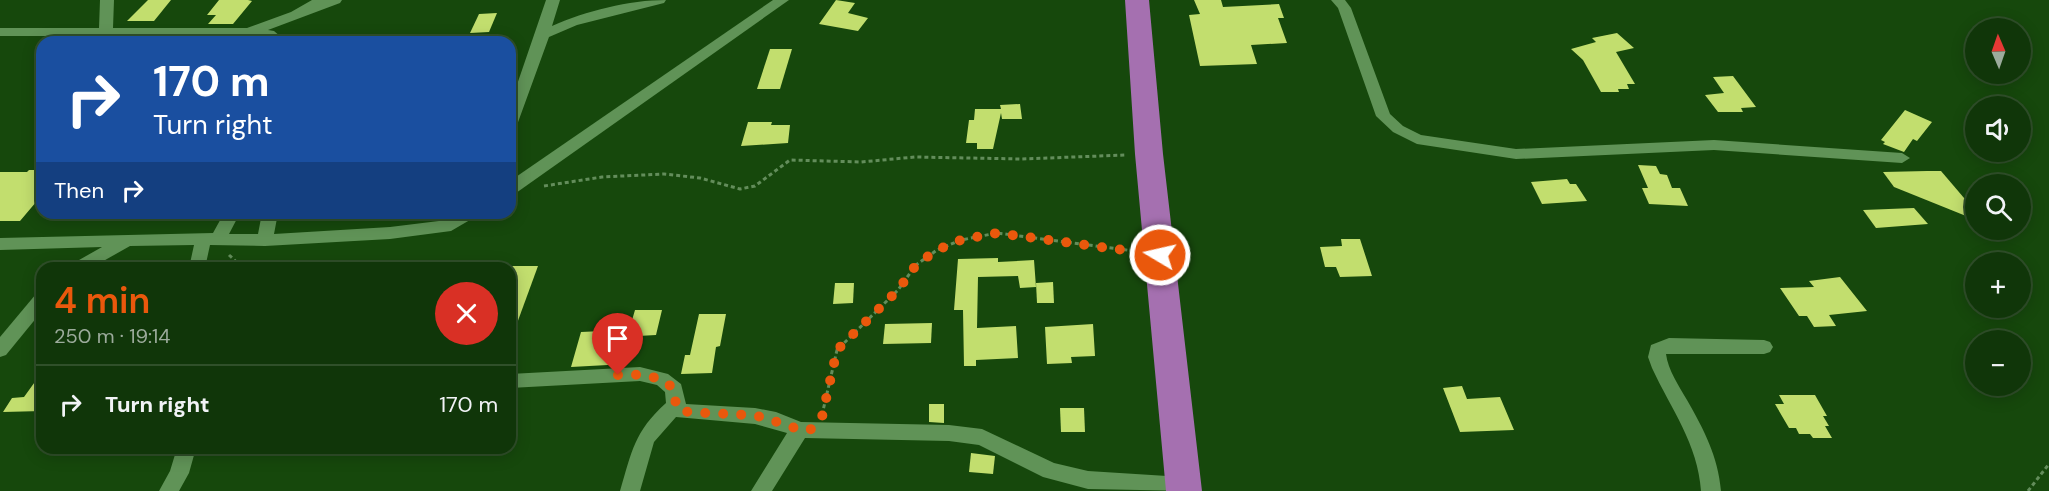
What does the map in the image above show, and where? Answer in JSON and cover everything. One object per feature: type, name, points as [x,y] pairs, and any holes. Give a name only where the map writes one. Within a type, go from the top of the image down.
[{"type":"highway","points":[[1137,0],[1149,154],[1183,488]]},
{"type":"street","points":[[106,32],[107,0]]},
{"type":"street","points":[[247,32],[316,4],[335,0]]},
{"type":"street","points":[[516,109],[543,35],[553,0]]},
{"type":"street","points":[[543,35],[572,22],[659,0]]},
{"type":"street","points":[[516,185],[782,0]]},
{"type":"street","points":[[1338,0],[1344,8],[1383,116],[1398,129],[1417,139],[1516,154],[1714,145],[1902,158]]},
{"type":"street","points":[[0,32],[247,32],[272,36]]},
{"type":"street","points":[[200,262],[210,241],[227,219]]},
{"type":"street","points":[[265,240],[269,219]]},
{"type":"street","points":[[0,244],[127,240],[265,240],[434,229],[452,225],[460,219]]},
{"type":"street","points":[[88,262],[127,240]]},
{"type":"street","points":[[0,350],[36,306]]},
{"type":"street","points":[[1711,491],[1708,462],[1679,400],[1657,362],[1657,350],[1669,345],[1764,347]]},
{"type":"street","points":[[516,380],[640,374],[662,380],[674,389],[676,406],[681,411],[722,412],[776,420],[805,430],[862,433],[949,433],[982,437],[1050,471],[1088,480],[1183,488]]},
{"type":"street","points":[[630,491],[645,440],[657,423],[676,406]]},
{"type":"street","points":[[761,491],[805,430]]},
{"type":"street","points":[[168,491],[179,473],[185,454]]},
{"type":"path","points":[[542,186],[602,177],[664,174],[700,178],[740,189],[756,186],[789,160],[861,162],[915,157],[975,160],[1149,154]]},
{"type":"path","points":[[805,430],[822,417],[837,350],[898,290],[916,265],[937,250],[961,240],[997,233],[1160,255]]},
{"type":"path","points":[[2028,491],[2049,464]]},
{"type":"building","points":[[148,0],[171,0],[154,21],[127,21]]},
{"type":"building","points":[[219,0],[252,1],[233,24],[208,24],[216,15],[207,15]]},
{"type":"building","points":[[836,0],[855,3],[848,13],[868,18],[858,31],[819,24]]},
{"type":"building","points":[[1194,0],[1221,0],[1223,7],[1279,4],[1284,18],[1278,18],[1287,43],[1251,45],[1257,64],[1200,66],[1189,15],[1200,14]]},
{"type":"building","points":[[497,13],[489,32],[470,33],[479,14]]},
{"type":"building","points":[[1617,33],[1634,48],[1616,52],[1635,84],[1627,84],[1629,89],[1618,89],[1619,92],[1601,92],[1583,60],[1571,49],[1596,42],[1592,38]]},
{"type":"building","points":[[770,49],[792,49],[780,89],[757,89]]},
{"type":"building","points":[[1733,76],[1756,107],[1741,108],[1743,112],[1718,112],[1705,95],[1724,93],[1713,77]]},
{"type":"building","points":[[1020,104],[1022,119],[1002,119],[1001,113],[993,149],[977,149],[977,143],[966,143],[969,120],[974,120],[975,109],[1001,109],[1000,105]]},
{"type":"building","points":[[1905,110],[1932,122],[1917,141],[1913,139],[1904,152],[1883,144],[1885,142],[1881,140]]},
{"type":"building","points":[[748,122],[790,125],[788,143],[741,146]]},
{"type":"building","points":[[1638,165],[1656,166],[1660,174],[1667,175],[1672,188],[1680,188],[1688,206],[1649,204],[1642,188],[1648,188]]},
{"type":"building","points":[[36,170],[36,202],[20,221],[0,221],[0,172]]},
{"type":"building","points":[[1941,171],[1965,199],[1965,216],[1894,187],[1883,172]]},
{"type":"building","points":[[1567,179],[1570,184],[1576,184],[1587,201],[1542,204],[1531,182]]},
{"type":"building","points":[[1914,208],[1928,224],[1876,228],[1863,210]]},
{"type":"building","points":[[1341,239],[1360,239],[1372,276],[1340,277],[1336,267],[1325,267],[1320,247],[1342,246]]},
{"type":"building","points":[[998,258],[998,262],[1034,260],[1036,287],[1020,288],[1018,276],[978,277],[977,328],[1016,326],[1018,358],[976,360],[976,366],[964,366],[963,310],[954,310],[958,259]]},
{"type":"building","points":[[516,266],[538,266],[516,326]]},
{"type":"building","points":[[1840,277],[1867,311],[1829,315],[1836,326],[1814,327],[1807,316],[1799,316],[1780,288],[1814,287],[1809,281]]},
{"type":"building","points":[[1053,282],[1054,303],[1037,303],[1036,283]]},
{"type":"building","points":[[835,283],[854,283],[853,303],[833,304]]},
{"type":"building","points":[[635,310],[662,310],[656,335],[638,336],[632,355],[627,355],[626,364],[571,367],[581,332],[624,330],[625,327],[630,327]]},
{"type":"building","points":[[699,314],[726,314],[720,346],[716,347],[712,373],[681,374],[685,355],[690,355]]},
{"type":"building","points":[[932,323],[931,343],[883,344],[885,324]]},
{"type":"building","points":[[1093,324],[1095,356],[1071,357],[1072,363],[1047,364],[1045,327]]},
{"type":"building","points":[[36,380],[36,411],[3,412],[12,398],[24,397]]},
{"type":"building","points":[[1462,386],[1467,399],[1500,397],[1514,430],[1460,432],[1443,388]]},
{"type":"building","points":[[1779,395],[1815,395],[1827,416],[1823,416],[1829,426],[1825,426],[1832,438],[1813,438],[1810,434],[1799,434],[1796,428],[1789,428],[1775,404],[1784,404]]},
{"type":"building","points":[[929,404],[944,404],[944,423],[929,422]]},
{"type":"building","points":[[1060,408],[1084,408],[1085,432],[1061,432]]},
{"type":"building","points":[[971,453],[995,456],[993,474],[969,472]]},
{"type":"route","points":[[618,375],[640,374],[668,383],[674,389],[676,406],[681,411],[722,412],[754,416],[776,420],[800,430],[810,430],[822,417],[837,350],[898,290],[916,265],[937,250],[961,240],[997,233],[1160,255]]}]
